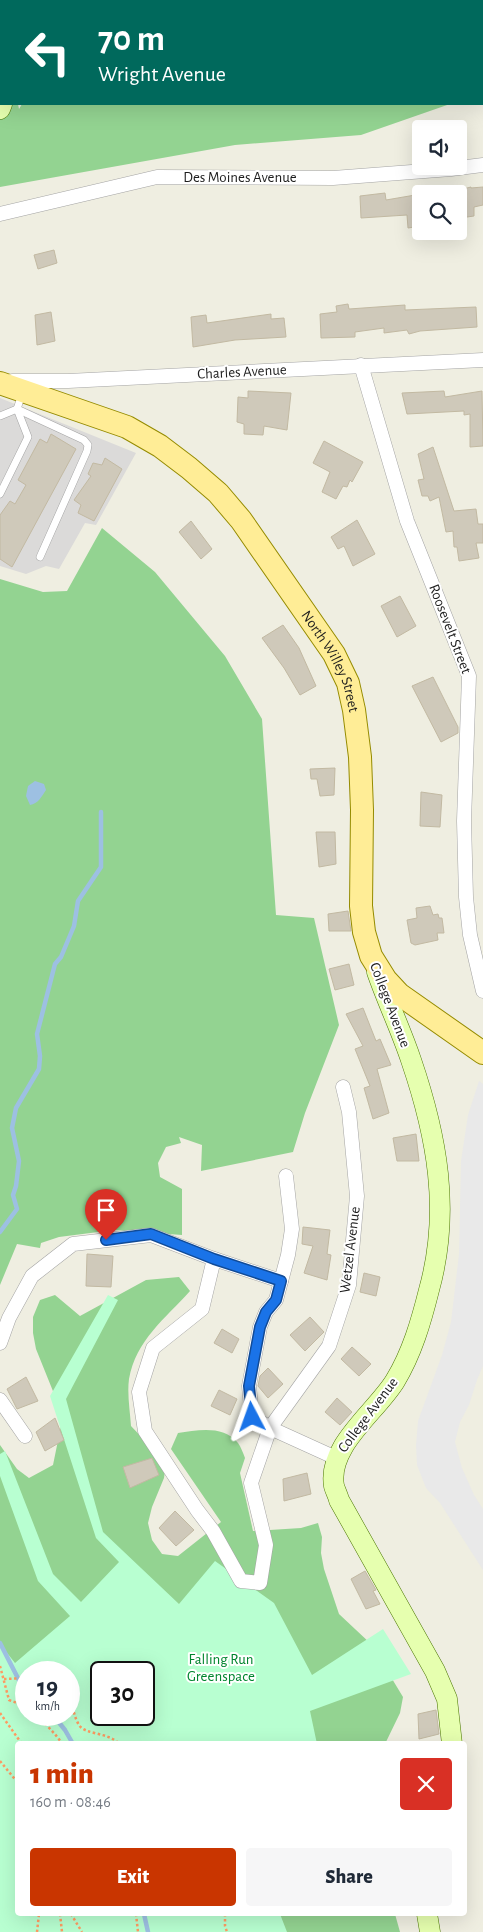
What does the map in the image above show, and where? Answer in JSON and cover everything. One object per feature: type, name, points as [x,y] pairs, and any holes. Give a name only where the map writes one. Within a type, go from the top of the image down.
[{"type":"main road","name":"North Willey Street","points":[[0,382],[20,400],[127,427],[160,446],[189,468],[218,493],[241,520],[334,654],[348,683],[354,710],[360,757],[362,810],[361,906],[364,932],[371,956],[386,980],[399,994],[483,1053]]},
{"type":"street","name":"Des Moines Avenue","points":[[0,214],[157,177],[333,178],[483,165]]},
{"type":"street","name":"Charles Avenue","points":[[0,382],[68,381],[483,360]]},
{"type":"street","name":"Roosevelt Street","points":[[362,365],[408,521],[469,676],[464,821],[466,897],[470,935],[481,966],[483,991]]},
{"type":"street","name":"College Avenue","points":[[371,956],[410,1058],[429,1119],[439,1178],[440,1232],[430,1286],[415,1342],[395,1381],[379,1404],[346,1441],[336,1458],[333,1471],[334,1486],[339,1500],[435,1671],[447,1699],[452,1741]]},
{"type":"street","name":"Wetzel Avenue","points":[[214,1259],[202,1309],[153,1348],[139,1392],[145,1431],[213,1531],[241,1581],[260,1583],[266,1545],[251,1483],[270,1428],[330,1346],[349,1285],[357,1196],[350,1120],[343,1087]]},
{"type":"street","points":[[286,1176],[292,1228],[288,1255],[276,1300],[266,1312],[260,1327],[249,1386],[252,1417],[270,1428],[336,1458]]},
{"type":"street","points":[[0,1343],[9,1318],[32,1276],[73,1244],[151,1234],[214,1259],[281,1281]]},
{"type":"street","points":[[0,1400],[25,1436]]},
{"type":"street","points":[[427,1916],[430,1932]]},
{"type":"lane","points":[[0,416],[20,400]]},
{"type":"lane","points":[[0,494],[28,437],[20,400]]},
{"type":"lane","points":[[20,400],[84,440],[88,445],[40,557]]},
{"type":"path","points":[[0,1666],[9,1700],[15,1702]]},
{"type":"path","points":[[4,1679],[15,1678]]},
{"type":"path","points":[[0,1713],[20,1741]]},
{"type":"path","points":[[48,1726],[60,1741]]},
{"type":"path","points":[[80,1726],[117,1741]]},
{"type":"path","points":[[0,1761],[15,1779]]},
{"type":"path","points":[[37,1932],[38,1916]]},
{"type":"path","points":[[60,1916],[62,1932]]},
{"type":"path","points":[[72,1916],[82,1932]]},
{"type":"path","points":[[136,1916],[138,1932]]},
{"type":"path","points":[[225,1916],[227,1932]]},
{"type":"shaded area","points":[[0,398],[136,453],[96,525],[85,523],[59,569],[46,566],[26,574],[0,566]]},
{"type":"shaded area","points":[[479,1081],[483,1084],[483,1366],[469,1405],[460,1422],[455,1442],[462,1468],[474,1495],[483,1509],[483,1570],[440,1503],[426,1488],[417,1465],[416,1445],[418,1421],[442,1355],[451,1322],[459,1254],[461,1161],[468,1115]]},
{"type":"green space","points":[[0,105],[18,105],[19,109],[21,105],[447,105],[361,135],[235,145],[0,187]]},
{"type":"green space","points":[[102,528],[155,572],[225,656],[262,719],[276,915],[314,918],[339,1025],[305,1113],[293,1152],[201,1171],[202,1145],[179,1137],[181,1143],[166,1147],[158,1163],[160,1177],[182,1189],[182,1235],[114,1230],[59,1237],[41,1243],[40,1248],[17,1244],[0,1285],[0,579],[43,592],[67,591]]},
{"type":"green space","points":[[179,1277],[190,1291],[145,1341],[138,1353],[129,1379],[128,1397],[131,1426],[166,1463],[164,1478],[152,1507],[148,1523],[152,1540],[162,1554],[178,1556],[221,1522],[171,1449],[178,1433],[210,1430],[226,1433],[239,1445],[245,1458],[240,1473],[253,1531],[301,1528],[318,1523],[322,1537],[321,1553],[324,1569],[339,1614],[371,1644],[403,1697],[400,1713],[386,1741],[15,1741],[15,1916],[396,1916],[400,1932],[0,1932],[0,1445],[17,1469],[29,1478],[53,1465],[63,1416],[36,1349],[33,1317],[40,1300],[55,1295],[80,1316],[146,1280]]},
{"type":"green space","name":"Falling Run Greenspace","points":[[108,1295],[118,1300],[66,1399],[103,1532],[179,1604],[215,1561],[274,1603],[312,1675],[383,1629],[411,1674],[310,1711],[316,1741],[15,1741],[15,1916],[281,1916],[287,1932],[0,1932],[0,1644],[15,1663],[15,1726],[80,1726],[80,1661],[17,1661],[70,1616],[38,1581],[0,1476],[0,1454],[5,1451],[53,1574],[81,1602],[119,1562],[96,1538],[50,1396]]},
{"type":"water","points":[[35,781],[44,784],[46,790],[38,801],[30,805],[26,796],[28,786]]},
{"type":"building","points":[[483,187],[483,205],[474,207],[474,216],[467,217],[467,188]]},
{"type":"building","points":[[385,193],[386,200],[412,196],[412,227],[408,228],[407,215],[361,218],[360,196]]},
{"type":"building","points":[[54,250],[57,263],[38,269],[34,255]]},
{"type":"building","points":[[348,304],[349,309],[405,305],[405,310],[476,307],[477,327],[420,331],[409,334],[407,330],[384,333],[384,328],[355,332],[355,337],[321,338],[320,314],[337,312],[336,306]]},
{"type":"building","points":[[51,312],[55,341],[37,345],[35,315]]},
{"type":"building","points":[[271,314],[271,319],[284,318],[286,337],[235,340],[193,347],[191,317],[206,315],[207,323]]},
{"type":"building","points":[[248,391],[291,393],[287,430],[264,426],[263,435],[244,434],[244,424],[237,422],[238,397],[248,398]]},
{"type":"building","points":[[444,391],[445,397],[482,391],[483,446],[470,447],[470,414],[464,415],[464,411],[407,414],[402,393]]},
{"type":"building","points":[[51,434],[76,449],[12,567],[0,559],[0,515],[10,501],[15,504],[26,485],[18,480],[40,439],[47,443]]},
{"type":"building","points":[[324,441],[363,462],[352,482],[350,480],[347,487],[343,486],[336,499],[322,492],[330,472],[313,463]]},
{"type":"building","points":[[433,447],[454,511],[476,509],[478,524],[483,524],[483,543],[476,543],[479,558],[459,561],[457,547],[454,547],[453,531],[446,532],[439,497],[430,501],[428,496],[422,496],[418,480],[424,479],[418,454]]},
{"type":"building","points":[[105,458],[122,469],[94,521],[78,513],[81,505],[74,500],[91,476],[88,474],[93,463],[102,465]]},
{"type":"building","points":[[357,520],[375,554],[353,566],[344,546],[338,549],[331,537]]},
{"type":"building","points":[[191,521],[212,549],[201,559],[179,532]]},
{"type":"building","points":[[400,596],[416,626],[397,637],[381,606]]},
{"type":"building","points":[[283,625],[299,648],[316,686],[300,695],[284,668],[262,638]]},
{"type":"building","points":[[433,677],[458,727],[458,733],[441,742],[412,686]]},
{"type":"building","points":[[335,768],[334,795],[320,796],[317,779],[311,779],[310,769]]},
{"type":"building","points":[[421,792],[442,795],[440,827],[420,826]]},
{"type":"building","points":[[316,832],[335,832],[336,864],[319,867]]},
{"type":"building","points":[[430,906],[433,915],[438,914],[439,918],[442,918],[444,933],[437,933],[438,940],[415,945],[411,943],[407,920],[417,918],[416,908]]},
{"type":"building","points":[[348,911],[351,931],[329,931],[328,914]]},
{"type":"building","points":[[349,964],[354,985],[335,990],[329,969]]},
{"type":"building","points":[[363,1008],[376,1041],[380,1039],[391,1065],[377,1069],[389,1113],[373,1119],[364,1088],[370,1086],[355,1049],[363,1046],[346,1014]]},
{"type":"building","points":[[416,1134],[419,1161],[397,1161],[393,1138]]},
{"type":"building","points":[[303,1227],[330,1230],[327,1254],[331,1255],[327,1280],[304,1273],[313,1246],[302,1244]]},
{"type":"building","points":[[87,1254],[113,1256],[111,1287],[86,1286]]},
{"type":"building","points":[[364,1273],[380,1277],[376,1296],[360,1292]]},
{"type":"building","points":[[310,1317],[324,1332],[305,1351],[290,1335]]},
{"type":"building","points":[[222,1329],[239,1339],[232,1353],[214,1343]]},
{"type":"building","points":[[352,1347],[371,1364],[359,1376],[341,1359]]},
{"type":"building","points":[[268,1368],[283,1384],[268,1398],[258,1386],[260,1376]]},
{"type":"building","points":[[26,1377],[38,1401],[17,1409],[7,1389]]},
{"type":"building","points":[[219,1390],[237,1399],[230,1415],[211,1406]]},
{"type":"building","points":[[337,1398],[352,1412],[340,1425],[325,1412]]},
{"type":"building","points":[[55,1418],[64,1440],[45,1451],[36,1432]]},
{"type":"building","points":[[152,1458],[159,1475],[130,1488],[123,1467]]},
{"type":"building","points":[[307,1473],[311,1494],[284,1501],[283,1479]]},
{"type":"building","points":[[175,1511],[194,1530],[176,1546],[159,1528]]},
{"type":"building","points":[[365,1571],[376,1590],[373,1591],[380,1604],[366,1609],[351,1579]]},
{"type":"building","points":[[436,1710],[439,1734],[419,1739],[418,1714]]},
{"type":"waterway","points":[[0,1232],[17,1209],[13,1195],[19,1161],[12,1128],[16,1108],[39,1069],[40,1056],[37,1034],[55,964],[61,957],[74,926],[78,901],[101,867],[101,812]]},
{"type":"waterway","points":[[0,1643],[15,1672]]},
{"type":"waterway","points":[[62,1726],[71,1741]]},
{"type":"waterway","points":[[144,1916],[148,1932]]},
{"type":"route","points":[[106,1240],[151,1234],[214,1259],[281,1281],[276,1300],[266,1312],[260,1327],[252,1363],[249,1386],[252,1417]]}]
